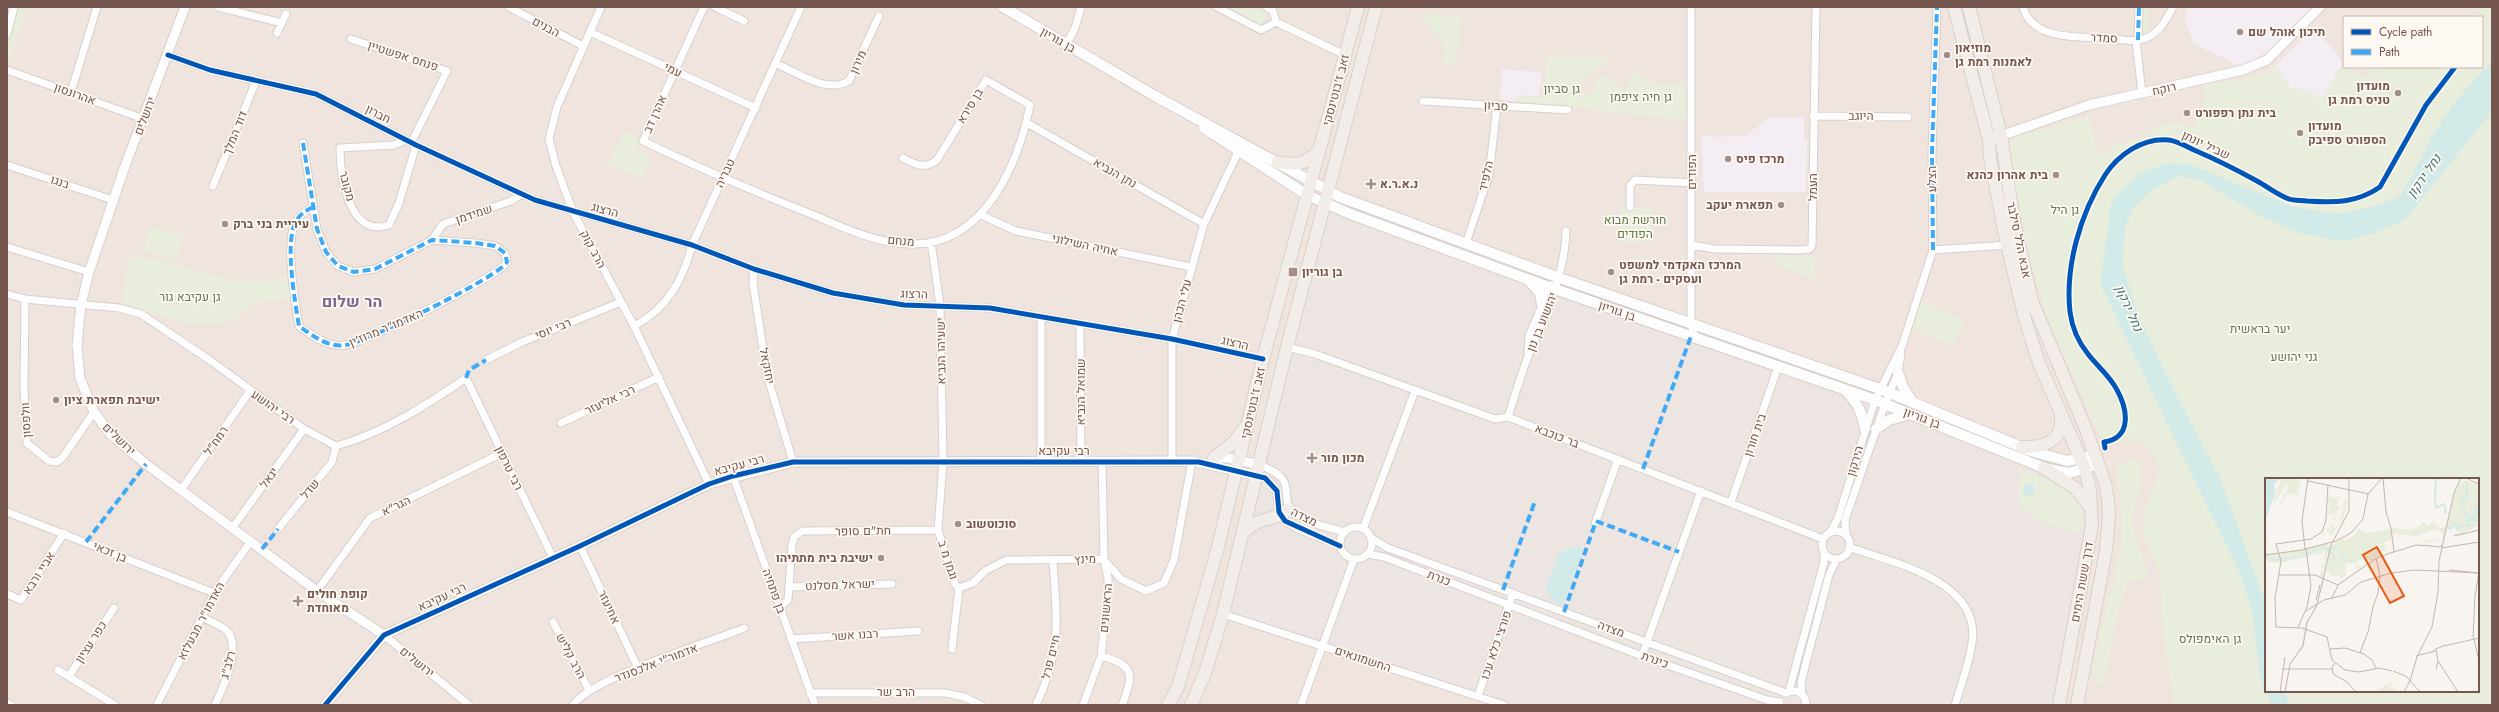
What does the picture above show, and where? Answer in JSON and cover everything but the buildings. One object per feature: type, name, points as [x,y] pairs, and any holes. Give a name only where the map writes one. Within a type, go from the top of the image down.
[{"type":"main road","name":"בן גוריון","points":[[1003,7],[1155,96],[1278,162],[1310,182],[1328,190],[1557,277],[1885,392],[2022,447],[2061,461],[2083,464]]},
{"type":"main road","name":"זאב ז'בוטינסקי","points":[[1168,705],[1178,687],[1217,552],[1239,466],[1263,359],[1358,7]]},
{"type":"main road","name":"זאב ז'בוטינסקי","points":[[1192,705],[1205,673],[1223,614],[1324,203],[1376,7]]},
{"type":"main road","name":"אבא הלל סילבר","points":[[1954,7],[1989,140],[1990,158],[2007,245],[2032,341],[2083,464]]},
{"type":"main road","name":"אבא הלל סילבר","points":[[1969,7],[2001,136],[2015,227],[2032,301],[2098,460]]},
{"type":"main road","name":"בן גוריון","points":[[1155,96],[1307,194],[1324,203],[1552,288],[1875,400],[2044,468],[2062,473],[2083,464],[2098,460]]},
{"type":"main road","points":[[1278,162],[1289,164],[1302,163],[1318,152]]},
{"type":"main road","points":[[1526,278],[1540,293],[1542,304]]},
{"type":"main road","points":[[1898,374],[1902,387],[1913,403]]},
{"type":"main road","points":[[1845,390],[1857,402],[1862,413],[1865,430]]},
{"type":"main road","points":[[2022,447],[2036,447],[2053,441],[2061,427],[2061,410]]},
{"type":"main road","points":[[1876,429],[1889,420],[1910,414]]},
{"type":"main road","points":[[1214,458],[1234,442],[1250,417]]},
{"type":"main road","name":"דרך ששת הימים","points":[[2077,705],[2106,551],[2109,516],[2106,489],[2098,460]]},
{"type":"main road","name":"דרך ששת הימים","points":[[2059,705],[2090,540],[2092,510],[2083,464]]},
{"type":"main road","points":[[2044,468],[2075,488],[2092,510]]},
{"type":"main road","points":[[1243,533],[1257,521],[1285,512]]},
{"type":"street","points":[[7,34],[14,7]]},
{"type":"street","points":[[71,92],[98,7]]},
{"type":"street","name":"ירושלים","points":[[186,7],[113,200],[89,272],[81,305],[77,345],[80,378],[94,412],[110,434],[181,490],[233,527],[317,592],[384,635],[468,705]]},
{"type":"street","points":[[218,7],[282,24]]},
{"type":"street","name":"הבנים","points":[[509,7],[583,46]]},
{"type":"street","name":"הרב קוק","points":[[601,7],[557,107],[549,139],[556,166],[573,212],[634,326],[709,484]]},
{"type":"street","name":"אהרן דב","points":[[704,7],[643,141],[722,179]]},
{"type":"street","points":[[715,7],[744,20]]},
{"type":"street","name":"טבריה","points":[[634,326],[660,309],[670,296],[686,267],[692,245],[801,7]]},
{"type":"street","points":[[1066,45],[1075,28],[1081,7]]},
{"type":"street","points":[[1217,7],[1261,30],[1276,22]]},
{"type":"street","points":[[1266,7],[1273,11],[1276,22],[1345,55]]},
{"type":"street","name":"הפודים","points":[[1691,7],[1691,324],[1695,337]]},
{"type":"street","name":"העמל","points":[[1692,245],[1714,249],[1809,249],[1813,242],[1813,116],[1816,7]]},
{"type":"street","name":"הצלע","points":[[1885,392],[1934,250],[1932,128],[1937,7]]},
{"type":"street","name":"סמדר","points":[[2023,7],[2025,15],[2039,28],[2058,36],[2138,40],[2161,29],[2173,7]]},
{"type":"street","points":[[2139,7],[2138,40],[2144,93]]},
{"type":"street","name":"רוקח","points":[[1989,140],[2089,105],[2243,70],[2267,60],[2320,7]]},
{"type":"street","points":[[277,33],[286,14]]},
{"type":"street","name":"מירון","points":[[776,64],[829,86],[841,86],[849,80],[879,16]]},
{"type":"street","name":"עמי","points":[[590,32],[756,108]]},
{"type":"street","name":"פנחס אפשטיין","points":[[351,39],[447,71],[411,142]]},
{"type":"street","name":"חברון","points":[[168,55],[210,70],[316,94],[411,142],[522,194],[573,212]]},
{"type":"street","name":"אהרונסון","points":[[7,70],[144,119]]},
{"type":"street","name":"בן סירא","points":[[903,158],[921,166],[933,163],[937,160],[986,80],[1030,105],[1026,123]]},
{"type":"street","name":"דוד המלך","points":[[213,186],[256,81]]},
{"type":"street","name":"סביון","points":[[1423,101],[1568,110]]},
{"type":"street","name":"הלפיד","points":[[1466,243],[1489,175],[1497,106]]},
{"type":"street","name":"היוגב","points":[[1813,116],[1908,117]]},
{"type":"street","name":"מנחם","points":[[722,179],[883,240],[911,244],[931,242],[952,234],[981,215],[997,194],[1011,168],[1026,123]]},
{"type":"street","name":"נתן הנביא","points":[[1026,123],[1204,224]]},
{"type":"street","name":"מקובר","points":[[411,142],[399,203],[389,225],[379,228],[367,225],[355,213],[347,196],[340,161],[340,148],[394,145],[411,142]]},
{"type":"street","points":[[303,143],[317,229],[326,252],[338,266],[354,272],[375,269],[432,240]]},
{"type":"street","name":"עלי הכהן","points":[[1172,461],[1172,339],[1204,224],[1239,150]]},
{"type":"street","name":"בנגו","points":[[7,165],[113,200]]},
{"type":"street","points":[[1630,207],[1630,186],[1635,180],[1692,183]]},
{"type":"street","name":"שמידמן","points":[[432,240],[443,224],[511,201],[522,194]]},
{"type":"street","name":"האדמו\"ר מרוז'ין","points":[[313,207],[303,212],[295,224],[292,250],[294,295],[299,326],[329,344],[346,345],[427,310],[491,276],[507,262],[505,253],[495,246],[432,240]]},
{"type":"street","name":"הרצוג","points":[[573,212],[692,245],[754,269],[832,293],[859,299],[904,305],[940,305],[990,308],[1172,339],[1251,356]]},
{"type":"street","name":"אחיה השילוני","points":[[981,215],[1016,231],[1191,267]]},
{"type":"street","name":"יהושוע בן נון","points":[[1508,417],[1552,288],[1564,258],[1566,231]]},
{"type":"street","name":"ישעיהו הנביא","points":[[931,242],[940,305],[942,461]]},
{"type":"street","points":[[1934,250],[2007,245]]},
{"type":"street","points":[[7,248],[89,272]]},
{"type":"street","name":"יחזקאל","points":[[754,269],[752,283],[767,375],[793,462]]},
{"type":"street","name":"יהושוע בן נון","points":[[1527,360],[1529,336],[1542,304],[1552,288]]},
{"type":"street","name":"רבי יהושע","points":[[7,294],[25,299],[119,308],[141,314],[211,361],[304,429],[336,446]]},
{"type":"street","name":"וולפסון","points":[[25,299],[24,388],[27,443],[49,461],[57,462],[63,456],[94,412]]},
{"type":"street","name":"רבי יוסי","points":[[486,360],[522,342],[621,302]]},
{"type":"street","points":[[1041,316],[1041,461]]},
{"type":"street","name":"שמואל הנביא","points":[[1080,323],[1081,461]]},
{"type":"street","name":"הצלע","points":[[1885,392],[1898,374],[1902,346]]},
{"type":"street","name":"בר כוכבא","points":[[1288,347],[1315,354],[1495,419],[1508,417],[1731,502],[1823,539]]},
{"type":"street","name":"בית חורון","points":[[1731,502],[1778,367]]},
{"type":"street","name":"רבי אליעזר","points":[[561,423],[659,377]]},
{"type":"street","name":"רבי טרפון","points":[[336,446],[388,424],[429,403],[466,378],[552,558]]},
{"type":"street","name":"רמח\"ל","points":[[181,490],[250,391]]},
{"type":"street","points":[[1364,529],[1415,391]]},
{"type":"street","name":"הירקון","points":[[1830,533],[1838,518],[1875,400],[1885,392]]},
{"type":"street","name":"הירקון","points":[[1846,535],[1845,520],[1885,404],[1885,392]]},
{"type":"street","name":"יגאל","points":[[233,527],[304,429]]},
{"type":"street","name":"שדל","points":[[278,529],[332,462],[336,446]]},
{"type":"street","name":"הגר\"א","points":[[317,592],[370,518],[502,452]]},
{"type":"street","name":"רבי עקיבא","points":[[1196,462],[1214,458],[1239,466]]},
{"type":"street","points":[[1595,524],[1618,459]]},
{"type":"street","points":[[938,530],[942,461]]},
{"type":"street","name":"הראשונים","points":[[1083,705],[1101,656],[1108,592],[1108,578],[1104,559],[1102,461]]},
{"type":"street","name":"רבי עקיבא","points":[[325,705],[384,635],[580,546],[709,484],[733,476],[793,462],[1172,461],[1239,466]]},
{"type":"street","name":"מינץ","points":[[959,588],[973,583],[985,571],[1006,560],[1053,561],[1104,559],[1121,579],[1146,591],[1152,590],[1164,583],[1174,560],[1196,462]]},
{"type":"street","name":"מצדה","points":[[1239,466],[1282,478],[1288,492],[1285,512]]},
{"type":"street","name":"מצדה","points":[[1259,471],[1277,491],[1290,524],[1340,546]]},
{"type":"street","name":"בן פתחיה","points":[[733,476],[815,705]]},
{"type":"street","points":[[1642,656],[1701,491]]},
{"type":"street","name":"בן זכאי","points":[[7,512],[64,533],[214,593]]},
{"type":"street","name":"מצדה","points":[[1285,512],[1319,525],[1345,532]]},
{"type":"street","points":[[1354,527],[1364,529],[1371,538],[1372,545],[1368,554],[1354,559],[1345,555],[1340,546],[1341,538],[1345,532],[1354,527]]},
{"type":"street","name":"חת\"ם סופר","points":[[781,607],[788,600],[792,545],[794,537],[802,531],[938,530]]},
{"type":"street","name":"וגמן מ ב","points":[[938,530],[955,584],[959,588]]},
{"type":"street","points":[[1780,703],[1787,692],[1824,562],[1823,539],[1830,533],[1838,532],[1846,535],[1849,547],[1845,555],[1837,559],[1829,575],[1801,682],[1802,694],[1806,705]]},
{"type":"street","name":"אביי ורבא","points":[[7,594],[22,600],[64,533]]},
{"type":"street","name":"מצדה","points":[[1371,538],[1388,548],[1647,642],[1787,692],[1796,691],[1802,694]]},
{"type":"street","name":"האדמו\"ר מבעלזא","points":[[157,705],[214,593],[251,541]]},
{"type":"street","name":"אחיעזר","points":[[580,546],[638,668]]},
{"type":"street","points":[[1849,547],[1929,576],[1948,586],[1958,598],[1971,621],[1972,643],[1955,705]]},
{"type":"street","points":[[1824,553],[1837,559]]},
{"type":"street","name":"כנרת","points":[[1368,554],[1384,557],[1509,605]]},
{"type":"street","points":[[1301,705],[1354,559]]},
{"type":"street","name":"חיים פרל","points":[[1036,705],[1056,643],[1058,624],[1053,561]]},
{"type":"street","name":"ישראל מסלנט","points":[[789,587],[892,584]]},
{"type":"street","points":[[952,649],[959,588]]},
{"type":"street","name":"פורצי כלא עכו","points":[[1478,696],[1513,593]]},
{"type":"street","name":"כינרת","points":[[1509,605],[1642,656],[1767,700],[1780,703]]},
{"type":"street","name":"כפר עציון","points":[[69,676],[114,608]]},
{"type":"street","name":"החשמונאים","points":[[1223,614],[1504,705]]},
{"type":"street","name":"רלב\"ג","points":[[202,617],[228,631],[234,644],[230,665],[215,705]]},
{"type":"street","name":"הרב קליש","points":[[553,622],[588,690]]},
{"type":"street","name":"אדמור\"י אלכסנדר","points":[[573,705],[588,690],[638,668],[744,628]]},
{"type":"street","name":"רבנו אשר","points":[[791,639],[918,631]]},
{"type":"street","points":[[1101,656],[1119,661],[1125,666],[1129,673],[1129,685],[1122,705]]},
{"type":"street","points":[[58,670],[115,705]]},
{"type":"street","name":"הרב שר","points":[[810,693],[945,693],[964,697],[981,705]]},
{"type":"shaded area","points":[[7,7],[2492,7],[2492,705],[2056,705],[1803,377],[1388,221],[1504,705],[7,705]]},
{"type":"shaded area","name":"תיכון אוהל שם","points":[[2188,7],[2314,7],[2278,45],[2242,67],[2194,44],[2184,17]]},
{"type":"shaded area","points":[[2311,31],[2331,46],[2343,63],[2321,99],[2306,90],[2291,88],[2276,65]]},
{"type":"shaded area","points":[[1502,69],[1542,73],[1539,96],[1518,95],[1517,101],[1500,99]]},
{"type":"shaded area","points":[[1771,117],[1804,118],[1804,140],[1807,140],[1806,192],[1704,192],[1702,134],[1709,137],[1745,136]]},
{"type":"shaded area","points":[[1327,197],[1803,377],[2040,471],[2066,486],[2088,511],[2088,528],[2056,705],[1504,705],[1230,612]]},
{"type":"green space","points":[[7,7],[27,7],[9,62],[7,62]]},
{"type":"green space","points":[[1226,7],[1254,7],[1267,14],[1262,26]]},
{"type":"green space","points":[[2134,7],[2148,7],[2147,34],[2134,36]]},
{"type":"green space","points":[[2475,7],[2492,7],[2492,61],[2456,101],[2405,189],[2397,198],[2375,206],[2338,214],[2293,207],[2189,164],[2137,175],[2100,284],[2241,576],[2253,615],[2260,678],[2272,705],[2175,705],[2163,637],[2160,572],[2142,531],[2144,512],[2159,472],[2158,464],[2151,450],[2138,441],[2108,443],[2099,433],[2045,312],[2029,253],[2008,146],[2015,138],[2089,116],[2098,154],[2111,152],[2110,148],[2129,140],[2152,135],[2150,127],[2176,122],[2194,128],[2199,111],[2202,112],[2206,96],[2202,85],[2250,77],[2276,65],[2291,88],[2306,90],[2321,99],[2343,63],[2343,68],[2350,68],[2365,78],[2371,68],[2483,68],[2483,16],[2479,16],[2482,12]]},
{"type":"green space","points":[[1417,13],[1461,17],[1456,65],[1443,64],[1445,45]]},
{"type":"green space","name":"גן סביון","points":[[1547,56],[1610,57],[1603,65],[1579,82],[1580,109],[1518,101],[1518,96],[1543,98]]},
{"type":"green space","name":"גן חיה ציפמן","points":[[1636,71],[1653,84],[1689,86],[1691,120],[1600,111],[1581,107],[1581,95],[1595,92],[1596,79],[1601,75],[1625,90]]},
{"type":"green space","name":"גני יהושע","points":[[2492,111],[2492,705],[2291,705],[2284,692],[2479,692],[2479,478],[2265,478],[2265,601],[2221,481],[2169,380],[2137,313],[2123,264],[2125,227],[2133,208],[2149,192],[2180,176],[2200,180],[2261,216],[2299,233],[2406,219]]},
{"type":"green space","points":[[625,131],[640,139],[635,148],[652,158],[642,179],[608,163]]},
{"type":"green space","name":"חורשת מבוא הפודים","points":[[1620,205],[1651,210],[1649,242],[1619,243]]},
{"type":"green space","points":[[150,227],[183,236],[176,259],[144,251]]},
{"type":"green space","points":[[1775,255],[1816,258],[1814,280],[1774,263]]},
{"type":"green space","name":"גן עקיבא גור","points":[[129,257],[161,260],[202,273],[244,282],[290,278],[292,299],[256,302],[230,322],[186,324],[122,303]]},
{"type":"green space","points":[[1920,301],[1964,320],[1953,346],[1911,328]]},
{"type":"green space","points":[[2131,459],[2141,463],[2142,470],[2133,521],[2135,536],[2147,572],[2147,580],[2129,580],[2120,604],[2103,686],[2095,679],[2093,668],[2122,539],[2120,494],[2116,474],[2118,466]]},
{"type":"green space","points":[[2021,470],[2057,484],[2073,495],[2079,503],[2082,511],[2081,534],[2044,522],[2026,512],[2020,505],[2018,497]]},
{"type":"water","name":"נחל ירקון","points":[[2492,61],[2492,111],[2406,219],[2372,234],[2341,241],[2299,233],[2261,216],[2200,180],[2180,176],[2149,192],[2133,208],[2125,227],[2123,264],[2137,313],[2169,380],[2221,481],[2265,601],[2265,689],[2260,678],[2253,615],[2241,576],[2100,284],[2110,209],[2114,198],[2137,175],[2166,163],[2189,164],[2293,207],[2338,214],[2375,206],[2397,198],[2405,189],[2434,133],[2456,101]]},
{"type":"water","points":[[2031,484],[2034,485],[2034,495],[2027,496],[2024,495],[2023,488],[2024,485]]},
{"type":"water","points":[[1571,547],[1583,548],[1563,606],[1551,600],[1546,587],[1559,553]]},
{"type":"water","points":[[2266,692],[2284,692],[2291,705],[2272,705]]},
{"type":"marked path","points":[[1933,250],[1932,153],[1937,7]]},
{"type":"marked path","points":[[2138,40],[2139,7]]},
{"type":"marked path","points":[[303,143],[317,229],[326,252],[338,266],[354,272],[375,269],[432,240],[495,246],[505,253],[507,262],[499,270],[481,281],[404,321],[358,341],[346,345],[333,345],[310,334],[299,326],[295,303],[291,259],[292,233],[298,218],[313,207]]},
{"type":"marked path","points":[[1643,469],[1691,336]]},
{"type":"marked path","points":[[466,378],[469,370],[486,360]]},
{"type":"marked path","points":[[86,542],[146,464]]},
{"type":"marked path","points":[[1503,590],[1535,501]]},
{"type":"marked path","points":[[1596,521],[1679,552]]},
{"type":"marked path","points":[[1564,612],[1595,524]]},
{"type":"marked path","points":[[262,549],[278,529]]},
{"type":"cycle path","points":[[168,55],[210,70],[316,94],[416,145],[535,200],[692,245],[754,269],[833,293],[904,305],[990,308],[1172,339],[1263,359]]},
{"type":"cycle path","name":"שביל יונתן","points":[[2105,448],[2104,442],[2119,435],[2123,429],[2125,422],[2124,406],[2114,385],[2088,354],[2079,340],[2071,318],[2069,295],[2072,259],[2076,241],[2088,207],[2096,190],[2110,168],[2124,154],[2141,144],[2150,141],[2169,140],[2182,144],[2226,165],[2289,199],[2327,202],[2354,199],[2380,187],[2426,105],[2454,68]]},
{"type":"cycle path","points":[[325,705],[384,635],[580,546],[709,484],[733,476],[793,462],[1199,462],[1265,478],[1277,491],[1279,512],[1285,521],[1340,546]]},
{"type":"place","name":"תיכון אוהל שם","points":[[2240,32]]},
{"type":"place","name":"מוזיאון לאמנות רמת גן","points":[[1947,55]]},
{"type":"place","name":"מועדון טניס רמת גן","points":[[2398,93]]},
{"type":"place","name":"בית נתן רפפורט","points":[[2187,113]]},
{"type":"place","name":"מועדון הספורט ספיבק","points":[[2300,133]]},
{"type":"place","name":"מרכז פיס","points":[[1728,159]]},
{"type":"place","name":"בית אהרון כהנא","points":[[2056,175]]},
{"type":"place","name":"נ.א.ר.א","points":[[1371,184]]},
{"type":"place","name":"תפארת יעקב","points":[[1781,205]]},
{"type":"place","name":"עיריית בני ברק","points":[[225,224]]},
{"type":"place","name":"בן גוריון","points":[[1293,272]]},
{"type":"place","name":"המרכז האקדמי למשפט ועסקים - רמת גן","points":[[1611,272]]},
{"type":"place","name":"ישיבת תפארת ציון","points":[[56,400]]},
{"type":"place","name":"מכון מור","points":[[1312,458]]},
{"type":"place","name":"סוכוטשוב","points":[[958,524]]},
{"type":"place","name":"ישיבת בית מתתיהו","points":[[881,558]]},
{"type":"place","name":"קופת חולים מאוחדת","points":[[298,601]]},
{"type":"district","name":"הר שלום","points":[[352,301]]},
{"type":"park label","name":"גן היל","points":[[2065,210]]},
{"type":"park label","name":"יער בראשית","points":[[2260,329]]},
{"type":"park label","name":"גן האימפולס","points":[[2210,639]]}]
